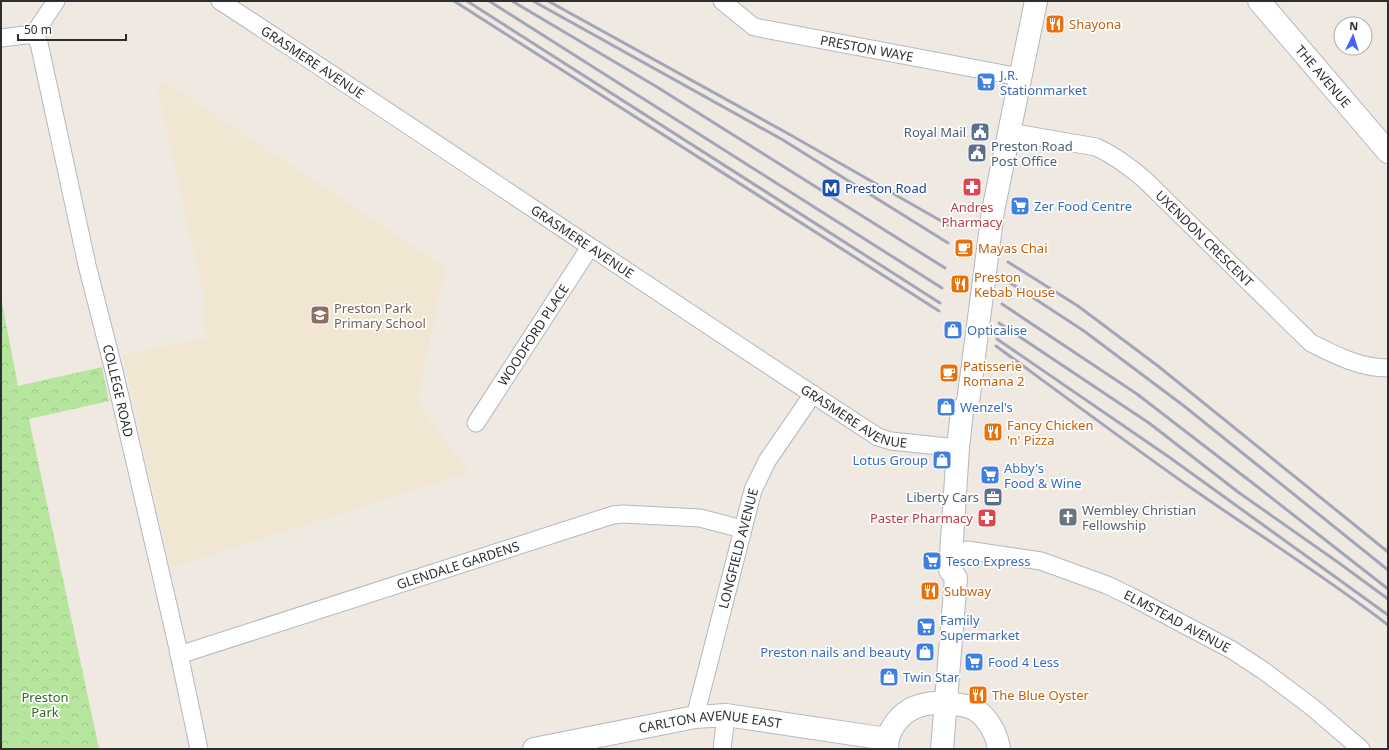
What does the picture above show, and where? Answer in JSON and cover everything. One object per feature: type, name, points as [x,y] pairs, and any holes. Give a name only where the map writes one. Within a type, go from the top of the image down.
[{"type":"street","points":[[1,38],[34,34],[56,1]]},
{"type":"street","name":"GRASMERE AVENUE","points":[[220,1],[884,440],[958,448]]},
{"type":"street","name":"PRESTON WAYE","points":[[722,1],[754,27],[1020,77]]},
{"type":"street","points":[[942,749],[956,578],[950,570],[958,448],[962,411],[968,402],[991,220],[1036,1]]},
{"type":"street","name":"THE AVENUE","points":[[1259,1],[1388,152]]},
{"type":"street","name":"COLLEGE ROAD","points":[[34,34],[39,43],[87,265],[114,371],[199,749]]},
{"type":"street","name":"UXENDON CRESCENT","points":[[1009,132],[1096,147],[1109,153],[1128,165],[1145,180],[1311,343],[1336,356],[1361,364],[1388,368]]},
{"type":"street","name":"WOODFORD PLACE","points":[[476,423],[590,247]]},
{"type":"street","name":"LONGFIELD AVENUE","points":[[696,717],[753,490],[767,460],[813,394]]},
{"type":"street","points":[[956,578],[965,571],[967,550],[976,412],[968,402]]},
{"type":"street","name":"GLENDALE GARDENS","points":[[179,655],[613,515],[622,514],[700,518],[742,529]]},
{"type":"street","name":"ELMSTEAD AVENUE","points":[[967,550],[1041,560],[1107,585],[1132,597],[1232,650],[1264,671],[1312,707],[1361,749]]},
{"type":"street","name":"CARLTON AVENUE EAST","points":[[534,749],[696,717],[726,715],[887,744],[891,729],[900,717],[909,710],[922,704],[933,702],[964,705],[974,709],[983,716],[994,732],[998,741],[999,749]]},
{"type":"street","points":[[722,749],[726,715]]},
{"type":"shaded area","name":"Preston Park Primary School","points":[[162,80],[445,268],[417,402],[469,472],[171,568],[123,355],[206,338],[203,292],[158,91]]},
{"type":"green space","name":"Preston Park","points":[[1,298],[18,386],[102,367],[109,401],[29,419],[99,749],[1,749]]},
{"type":"railway","points":[[454,1],[939,311]]},
{"type":"railway","points":[[467,1],[940,303]]},
{"type":"railway","points":[[489,1],[942,288]]},
{"type":"railway","points":[[512,1],[657,87],[945,268]]},
{"type":"railway","points":[[533,1],[783,140],[948,243]]},
{"type":"railway","points":[[548,1],[787,133],[950,226]]},
{"type":"railway","points":[[1008,262],[1078,306],[1158,366],[1388,552]]},
{"type":"railway","points":[[1006,280],[1084,331],[1184,406],[1388,570]]},
{"type":"railway","points":[[1002,304],[1137,394],[1388,589]]},
{"type":"railway","points":[[999,323],[1149,423],[1238,492],[1388,599]]},
{"type":"railway","points":[[997,339],[1169,457],[1388,615]]},
{"type":"railway","points":[[996,346],[1163,468],[1314,571],[1388,625]]},
{"type":"place","name":"Shayona","points":[[1055,24]]},
{"type":"place","name":"J.R. Stationmarket","points":[[986,82]]},
{"type":"place","name":"Royal Mail","points":[[980,132]]},
{"type":"place","name":"Preston Road Post Office","points":[[977,153]]},
{"type":"place","name":"Andres Pharmacy","points":[[972,187]]},
{"type":"place","name":"Preston Road","points":[[831,188]]},
{"type":"place","name":"Zer Food Centre","points":[[1020,206]]},
{"type":"place","name":"Mayas Chai","points":[[964,248]]},
{"type":"place","name":"Preston Kebab House","points":[[960,284]]},
{"type":"place","name":"Preston Park Primary School","points":[[320,315]]},
{"type":"place","name":"Opticalise","points":[[953,330]]},
{"type":"place","name":"Patisserie Romana 2","points":[[949,373]]},
{"type":"place","name":"Wenzel's","points":[[946,407]]},
{"type":"place","name":"Fancy Chicken 'n' Pizza","points":[[993,432]]},
{"type":"place","name":"Lotus Group","points":[[942,460]]},
{"type":"place","name":"Abby's Food & Wine","points":[[990,475]]},
{"type":"place","name":"Liberty Cars","points":[[993,497]]},
{"type":"place","name":"Wembley Christian Fellowship","points":[[1068,517]]},
{"type":"place","name":"Paster Pharmacy","points":[[987,518]]},
{"type":"place","name":"Tesco Express","points":[[932,561]]},
{"type":"place","name":"Subway","points":[[930,591]]},
{"type":"place","name":"Family Supermarket","points":[[926,627]]},
{"type":"place","name":"Preston nails and beauty","points":[[925,652]]},
{"type":"place","name":"Food 4 Less","points":[[974,662]]},
{"type":"place","name":"Twin Star","points":[[889,677]]},
{"type":"place","name":"The Blue Oyster","points":[[978,695]]}]
